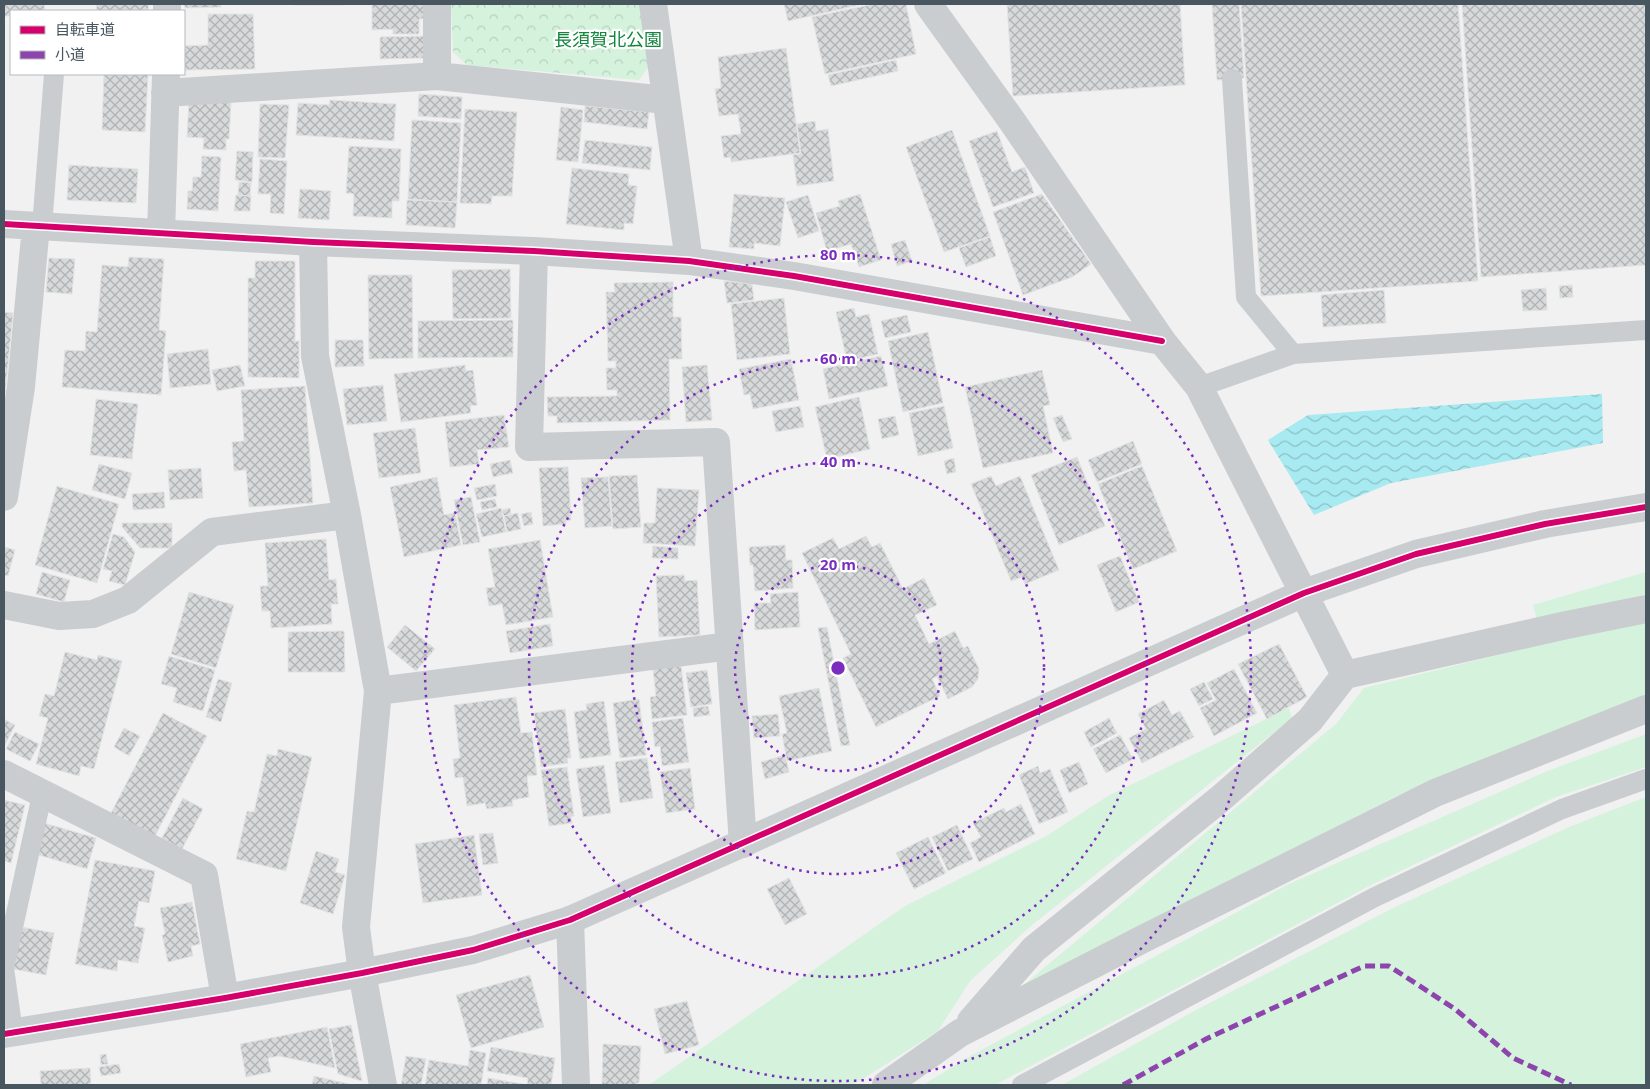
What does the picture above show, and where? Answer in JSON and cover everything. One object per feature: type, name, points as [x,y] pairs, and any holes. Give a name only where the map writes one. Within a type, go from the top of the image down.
[{"type":"street","points":[[436,4],[437,76]]},
{"type":"street","points":[[653,4],[689,261]]},
{"type":"street","points":[[928,4],[1012,121],[1162,341],[1199,387],[1345,675]]},
{"type":"street","points":[[161,233],[166,83],[437,76],[666,100]]},
{"type":"street","points":[[4,224],[313,242],[534,251],[689,261],[794,276],[1162,341]]},
{"type":"street","points":[[4,497],[22,387],[39,226]]},
{"type":"street","points":[[313,242],[315,356],[347,515],[378,691],[356,927],[362,973],[383,1085]]},
{"type":"street","points":[[534,251],[529,447],[716,442],[743,844]]},
{"type":"street","points":[[9,1033],[225,998],[362,973],[473,950],[570,920],[1304,593],[1416,554],[1545,524],[1646,507]]},
{"type":"street","points":[[4,606],[59,616],[93,614],[128,600],[212,532],[347,515]]},
{"type":"street","points":[[960,1034],[1034,949],[1248,775],[1310,720],[1345,675],[1562,626],[1646,610]]},
{"type":"street","points":[[378,691],[730,646]]},
{"type":"street","points":[[886,1085],[960,1034],[1142,939],[1435,793],[1646,709]]},
{"type":"street","points":[[4,774],[42,795],[204,875],[225,998]]},
{"type":"street","points":[[570,920],[576,1085]]},
{"type":"lane","points":[[39,226],[54,75]]},
{"type":"lane","points":[[1232,79],[1246,297],[1293,354]]},
{"type":"lane","points":[[1199,387],[1293,354],[1646,330]]},
{"type":"lane","points":[[1022,1085],[1375,897],[1562,809],[1646,779]]},
{"type":"lane","points":[[9,1033],[4,968],[42,795]]},
{"type":"green space","name":"長須賀北公園","points":[[451,4],[641,4],[650,65],[639,80],[467,65],[453,52]]},
{"type":"green space","points":[[1646,572],[1646,594],[1537,620],[1533,605]]},
{"type":"green space","points":[[1646,622],[1646,698],[1570,726],[1394,797],[1003,1002],[1336,724],[1364,688],[1560,640]]},
{"type":"green space","points":[[1289,708],[1292,718],[1032,925],[970,981],[938,1031],[853,1085],[649,1085],[905,906],[1048,835],[1108,796]]},
{"type":"green space","points":[[1646,734],[1646,767],[1556,797],[1371,885],[995,1085],[923,1085],[972,1055],[1289,884],[1550,770]]},
{"type":"green space","points":[[1646,797],[1646,1085],[1062,1085],[1194,1011],[1393,908],[1569,827]]},
{"type":"water","points":[[1602,394],[1603,443],[1391,483],[1314,515],[1268,440],[1308,415]]},
{"type":"building","points":[[4,4],[44,4],[45,10],[10,10],[10,16],[4,16]]},
{"type":"building","points":[[97,4],[149,4],[148,10],[96,10]]},
{"type":"building","points":[[184,4],[221,4],[221,7],[185,8]]},
{"type":"building","points":[[344,4],[344,5],[294,5]]},
{"type":"building","points":[[372,4],[428,4],[428,18],[419,19],[419,34],[393,34],[393,29],[372,30]]},
{"type":"building","points":[[784,4],[859,4],[859,5],[788,21]]},
{"type":"building","points":[[874,4],[906,4],[916,54],[825,74],[812,17]]},
{"type":"building","points":[[1007,4],[1180,4],[1185,85],[1013,96]]},
{"type":"building","points":[[1212,4],[1239,4],[1244,78],[1217,80]]},
{"type":"building","points":[[1241,4],[1458,4],[1478,281],[1261,296]]},
{"type":"building","points":[[1462,4],[1646,4],[1646,265],[1481,277]]},
{"type":"building","points":[[208,14],[253,14],[255,69],[185,70],[185,46],[208,45]]},
{"type":"building","points":[[424,36],[424,58],[380,59],[380,37]]},
{"type":"building","points":[[786,48],[800,153],[731,162],[731,157],[724,158],[721,136],[741,134],[738,114],[719,116],[715,89],[721,88],[718,57]]},
{"type":"building","points":[[896,60],[898,71],[831,86],[828,75]]},
{"type":"building","points":[[104,75],[148,75],[145,132],[102,130]]},
{"type":"building","points":[[419,94],[462,97],[461,119],[418,116]]},
{"type":"building","points":[[189,100],[231,103],[229,139],[226,139],[226,150],[203,149],[204,138],[187,137]]},
{"type":"building","points":[[330,100],[396,104],[394,141],[296,135],[298,103],[329,105]]},
{"type":"building","points":[[260,104],[289,105],[285,158],[258,157]]},
{"type":"building","points":[[585,106],[649,112],[647,129],[584,122]]},
{"type":"building","points":[[561,107],[583,110],[578,162],[556,160]]},
{"type":"building","points":[[465,109],[517,112],[512,196],[492,196],[491,204],[460,203]]},
{"type":"building","points":[[412,120],[461,123],[457,202],[408,199]]},
{"type":"building","points":[[815,121],[816,131],[828,129],[834,181],[797,186],[793,155],[801,154],[797,124]]},
{"type":"building","points":[[952,130],[990,236],[944,252],[906,147]]},
{"type":"building","points":[[997,131],[1012,172],[1025,167],[1034,193],[993,207],[969,141]]},
{"type":"building","points":[[585,140],[652,147],[650,170],[582,163]]},
{"type":"building","points":[[349,146],[401,149],[399,201],[392,201],[392,218],[353,216],[354,194],[346,193]]},
{"type":"building","points":[[237,151],[253,152],[252,182],[235,180]]},
{"type":"building","points":[[202,156],[221,157],[218,211],[187,209],[188,191],[192,191],[193,177],[201,177]]},
{"type":"building","points":[[260,159],[287,161],[284,214],[270,213],[271,194],[258,194]]},
{"type":"building","points":[[69,165],[138,169],[136,203],[67,200]]},
{"type":"building","points":[[572,168],[629,174],[628,185],[637,186],[633,224],[624,223],[624,230],[566,224]]},
{"type":"building","points":[[239,182],[251,183],[250,196],[238,195]]},
{"type":"building","points":[[300,189],[331,191],[329,220],[298,218]]},
{"type":"building","points":[[734,194],[785,198],[780,246],[754,243],[754,249],[729,247]]},
{"type":"building","points":[[860,194],[881,260],[859,267],[851,244],[827,251],[816,213],[840,206],[838,201]]},
{"type":"building","points":[[1042,194],[1091,264],[1072,277],[1023,295],[993,212]]},
{"type":"building","points":[[236,195],[251,196],[250,211],[234,211]]},
{"type":"building","points":[[808,195],[819,231],[798,238],[786,202]]},
{"type":"building","points":[[407,200],[457,202],[455,228],[406,225]]},
{"type":"building","points":[[990,237],[996,256],[966,267],[959,248]]},
{"type":"building","points":[[905,240],[912,261],[897,266],[891,244]]},
{"type":"building","points":[[129,257],[164,259],[159,330],[166,331],[161,395],[62,387],[65,350],[85,351],[86,331],[97,332],[102,265],[128,267]]},
{"type":"building","points":[[49,258],[75,259],[72,294],[46,292]]},
{"type":"building","points":[[255,261],[295,261],[295,341],[299,341],[299,378],[248,377],[248,278],[255,278]]},
{"type":"building","points":[[510,269],[511,318],[453,319],[452,270]]},
{"type":"building","points":[[368,275],[412,275],[413,358],[369,359]]},
{"type":"building","points":[[724,281],[752,284],[754,300],[727,303]]},
{"type":"building","points":[[673,282],[673,317],[681,317],[682,359],[669,359],[670,420],[557,423],[557,416],[548,416],[547,397],[617,396],[617,390],[607,390],[606,368],[616,368],[616,361],[608,361],[606,292],[615,292],[614,283]]},
{"type":"building","points":[[1572,285],[1573,297],[1560,298],[1559,286]]},
{"type":"building","points":[[1546,288],[1547,310],[1523,311],[1521,290]]},
{"type":"building","points":[[1384,290],[1386,323],[1323,327],[1321,295]]},
{"type":"building","points":[[784,298],[790,354],[737,360],[731,304]]},
{"type":"building","points":[[854,308],[856,317],[869,314],[878,354],[847,361],[836,312]]},
{"type":"building","points":[[4,312],[13,313],[4,405]]},
{"type":"building","points":[[907,315],[911,332],[885,338],[881,321]]},
{"type":"building","points":[[513,320],[513,357],[418,358],[418,321]]},
{"type":"building","points":[[928,332],[943,403],[903,412],[888,341]]},
{"type":"building","points":[[335,340],[363,340],[364,366],[335,367]]},
{"type":"building","points":[[208,349],[211,384],[170,388],[167,354]]},
{"type":"building","points":[[881,356],[888,386],[829,399],[823,369]]},
{"type":"building","points":[[791,359],[799,400],[753,409],[750,394],[744,395],[739,369]]},
{"type":"building","points":[[240,365],[245,386],[217,391],[212,370]]},
{"type":"building","points":[[465,365],[466,371],[473,370],[477,405],[470,406],[471,413],[401,422],[394,374]]},
{"type":"building","points":[[707,365],[712,420],[686,422],[682,367]]},
{"type":"building","points":[[1042,370],[1050,405],[1043,406],[1053,453],[983,468],[965,387]]},
{"type":"building","points":[[383,385],[387,421],[347,425],[343,389]]},
{"type":"building","points":[[305,386],[313,503],[249,507],[246,470],[234,471],[232,442],[244,441],[241,390]]},
{"type":"building","points":[[859,397],[870,449],[827,459],[815,407]]},
{"type":"building","points":[[96,399],[138,404],[132,459],[90,455]]},
{"type":"building","points":[[800,406],[804,427],[776,432],[772,411]]},
{"type":"building","points":[[944,406],[953,448],[918,456],[909,413]]},
{"type":"building","points":[[504,415],[509,447],[477,450],[479,464],[450,467],[445,422]]},
{"type":"building","points":[[1062,415],[1072,439],[1063,442],[1053,418]]},
{"type":"building","points":[[895,416],[899,435],[882,439],[878,419]]},
{"type":"building","points":[[415,428],[421,473],[379,478],[373,433]]},
{"type":"building","points":[[1133,441],[1142,464],[1097,482],[1088,460]]},
{"type":"building","points":[[1077,457],[1105,526],[1059,545],[1031,475]]},
{"type":"building","points":[[954,458],[956,472],[947,474],[944,461]]},
{"type":"building","points":[[510,460],[513,473],[493,477],[490,464]]},
{"type":"building","points":[[99,464],[132,473],[125,499],[92,490]]},
{"type":"building","points":[[1142,466],[1177,551],[1133,569],[1098,484]]},
{"type":"building","points":[[568,467],[571,520],[566,521],[566,524],[543,526],[539,468]]},
{"type":"building","points":[[201,468],[203,498],[170,500],[168,470]]},
{"type":"building","points":[[637,475],[641,527],[613,529],[609,476]]},
{"type":"building","points":[[991,476],[996,486],[1020,476],[1059,570],[1025,584],[1022,577],[1011,581],[971,484]]},
{"type":"building","points":[[437,477],[444,515],[455,513],[461,545],[404,557],[390,487]]},
{"type":"building","points":[[608,477],[612,526],[585,528],[581,478]]},
{"type":"building","points":[[495,484],[497,496],[477,500],[474,488]]},
{"type":"building","points":[[57,486],[119,504],[97,583],[35,565]]},
{"type":"building","points":[[657,488],[699,490],[695,546],[643,543],[644,523],[655,523]]},
{"type":"building","points":[[164,492],[165,508],[133,510],[132,494]]},
{"type":"building","points":[[471,497],[480,542],[463,545],[454,500]]},
{"type":"building","points":[[495,499],[497,507],[482,510],[480,502]]},
{"type":"building","points":[[501,508],[506,532],[482,537],[476,514]]},
{"type":"building","points":[[510,508],[511,514],[504,516],[502,510]]},
{"type":"building","points":[[531,512],[533,524],[524,526],[521,514]]},
{"type":"building","points":[[518,513],[521,529],[507,532],[504,516]]},
{"type":"building","points":[[122,523],[172,523],[172,548],[140,548],[122,527]]},
{"type":"building","points":[[113,534],[124,537],[135,552],[125,585],[109,581],[112,571],[103,569]]},
{"type":"building","points":[[866,536],[872,547],[880,543],[903,589],[924,578],[937,605],[915,615],[929,644],[955,631],[963,648],[968,646],[979,669],[978,679],[972,687],[948,699],[937,676],[932,679],[940,696],[876,727],[843,658],[851,654],[802,553],[833,538],[839,549]]},
{"type":"building","points":[[326,539],[329,580],[336,579],[338,604],[331,604],[332,624],[271,628],[270,611],[262,611],[260,586],[268,586],[265,543]]},
{"type":"building","points":[[540,540],[553,617],[506,625],[502,604],[489,606],[486,588],[495,587],[488,549]]},
{"type":"building","points":[[785,545],[786,560],[792,560],[793,588],[755,591],[753,565],[750,565],[749,547]]},
{"type":"building","points":[[653,546],[678,548],[678,559],[652,558]]},
{"type":"building","points":[[4,547],[15,550],[8,576],[4,575]]},
{"type":"building","points":[[1120,556],[1139,602],[1116,612],[1097,565]]},
{"type":"building","points":[[42,572],[70,580],[64,602],[36,594]]},
{"type":"building","points":[[684,575],[685,581],[697,580],[700,635],[659,637],[656,576]]},
{"type":"building","points":[[189,592],[234,605],[216,668],[171,654]]},
{"type":"building","points":[[798,592],[800,627],[755,630],[754,603],[771,603],[770,594]]},
{"type":"building","points":[[550,624],[553,646],[510,653],[506,631]]},
{"type":"building","points":[[405,625],[435,649],[416,671],[387,647]]},
{"type":"building","points":[[827,627],[850,745],[841,746],[818,628]]},
{"type":"building","points":[[344,631],[345,672],[288,672],[288,632]]},
{"type":"building","points":[[1279,644],[1307,697],[1267,719],[1238,664]]},
{"type":"building","points":[[65,652],[97,660],[98,655],[122,661],[94,769],[81,766],[79,776],[36,764],[48,718],[39,716],[45,694],[54,696]]},
{"type":"building","points":[[169,656],[215,670],[203,711],[173,702],[177,688],[161,684]]},
{"type":"building","points":[[681,665],[687,715],[652,719],[650,697],[656,696],[653,669]]},
{"type":"building","points":[[1234,669],[1257,713],[1214,736],[1200,708],[1216,700],[1207,683]]},
{"type":"building","points":[[707,670],[712,704],[691,707],[686,673]]},
{"type":"building","points":[[218,679],[232,683],[221,722],[206,717]]},
{"type":"building","points":[[1204,682],[1213,699],[1199,706],[1190,689]]},
{"type":"building","points":[[819,688],[832,751],[787,761],[782,734],[787,733],[779,696]]},
{"type":"building","points":[[516,697],[521,733],[532,732],[537,775],[527,776],[529,797],[512,800],[513,806],[487,809],[485,803],[467,806],[463,777],[455,778],[453,759],[460,758],[454,705]]},
{"type":"building","points":[[639,699],[646,755],[620,758],[613,703]]},
{"type":"building","points":[[1164,700],[1172,715],[1180,711],[1194,737],[1142,763],[1129,738],[1146,729],[1138,714]]},
{"type":"building","points":[[604,701],[611,755],[580,759],[574,712],[587,710],[586,704]]},
{"type":"building","points":[[708,706],[710,715],[694,717],[693,708]]},
{"type":"building","points":[[565,709],[571,758],[567,758],[568,763],[541,767],[534,713]]},
{"type":"building","points":[[163,713],[207,736],[155,836],[111,813]]},
{"type":"building","points":[[778,714],[780,736],[754,738],[752,716]]},
{"type":"building","points":[[683,718],[689,762],[662,766],[660,746],[655,747],[652,722]]},
{"type":"building","points":[[1109,718],[1117,733],[1091,747],[1084,732]]},
{"type":"building","points":[[4,719],[15,725],[4,747]]},
{"type":"building","points":[[124,728],[140,736],[129,756],[114,747]]},
{"type":"building","points":[[15,732],[39,744],[30,761],[6,749]]},
{"type":"building","points":[[1120,735],[1133,759],[1106,773],[1093,749]]},
{"type":"building","points":[[278,749],[312,757],[286,871],[236,859],[247,811],[254,812],[267,754],[277,756]]},
{"type":"building","points":[[785,755],[789,772],[765,779],[761,762]]},
{"type":"building","points":[[647,758],[653,798],[620,803],[615,762]]},
{"type":"building","points":[[1079,762],[1088,784],[1069,793],[1060,770]]},
{"type":"building","points":[[604,765],[611,813],[583,817],[576,769]]},
{"type":"building","points":[[1038,766],[1040,773],[1050,769],[1068,812],[1039,824],[1019,775]]},
{"type":"building","points":[[567,767],[574,816],[571,817],[572,823],[549,826],[541,770]]},
{"type":"building","points":[[690,768],[695,809],[666,813],[660,772]]},
{"type":"building","points":[[183,798],[203,809],[182,849],[162,838]]},
{"type":"building","points":[[4,800],[25,805],[11,863],[4,861]]},
{"type":"building","points":[[1021,804],[1035,834],[979,862],[970,843],[981,837],[973,823],[1004,808],[1006,812]]},
{"type":"building","points":[[44,823],[96,838],[87,869],[35,854]]},
{"type":"building","points":[[957,825],[973,859],[948,871],[932,837]]},
{"type":"building","points":[[493,833],[498,863],[483,865],[479,834]]},
{"type":"building","points":[[474,835],[482,895],[423,903],[415,844]]},
{"type":"building","points":[[928,837],[946,873],[914,889],[896,853]]},
{"type":"building","points":[[316,851],[339,859],[335,872],[345,875],[333,914],[300,903]]},
{"type":"building","points":[[95,860],[155,871],[149,903],[139,901],[134,926],[145,928],[138,963],[118,960],[117,971],[75,964]]},
{"type":"building","points":[[789,878],[807,914],[785,925],[767,889]]},
{"type":"building","points":[[192,902],[200,944],[191,946],[193,956],[168,962],[162,935],[165,934],[160,908]]},
{"type":"building","points":[[21,927],[54,933],[46,975],[13,969]]},
{"type":"building","points":[[530,975],[544,1027],[471,1048],[456,995]]},
{"type":"building","points":[[687,1001],[699,1045],[665,1054],[654,1009]]},
{"type":"building","points":[[351,1025],[362,1081],[338,1074],[329,1029]]},
{"type":"building","points":[[327,1027],[335,1068],[279,1056],[268,1058],[271,1072],[246,1077],[240,1044]]},
{"type":"building","points":[[603,1044],[641,1046],[639,1082],[634,1085],[602,1085]]},
{"type":"building","points":[[491,1047],[555,1058],[551,1085],[527,1085],[528,1078],[487,1071]]},
{"type":"building","points":[[470,1050],[486,1053],[481,1085],[425,1085],[429,1060],[468,1066]]},
{"type":"building","points":[[106,1054],[108,1064],[101,1065],[100,1055]]},
{"type":"building","points":[[406,1056],[426,1059],[421,1085],[401,1085]]},
{"type":"building","points":[[119,1064],[121,1073],[101,1076],[99,1067]]},
{"type":"building","points":[[90,1068],[91,1085],[41,1085],[40,1071]]},
{"type":"building","points":[[314,1076],[349,1084],[349,1085],[312,1085]]},
{"type":"building","points":[[488,1078],[523,1084],[487,1085]]},
{"type":"marked path","points":[[1123,1085],[1206,1039],[1364,966],[1389,966],[1455,1009],[1513,1058],[1571,1085]]},
{"type":"cycle path","points":[[4,224],[313,242],[534,251],[689,261],[794,276],[1162,341]]},
{"type":"cycle path","points":[[4,1034],[225,998],[362,973],[473,950],[570,920],[1304,593],[1416,554],[1545,524],[1646,507]]}]
